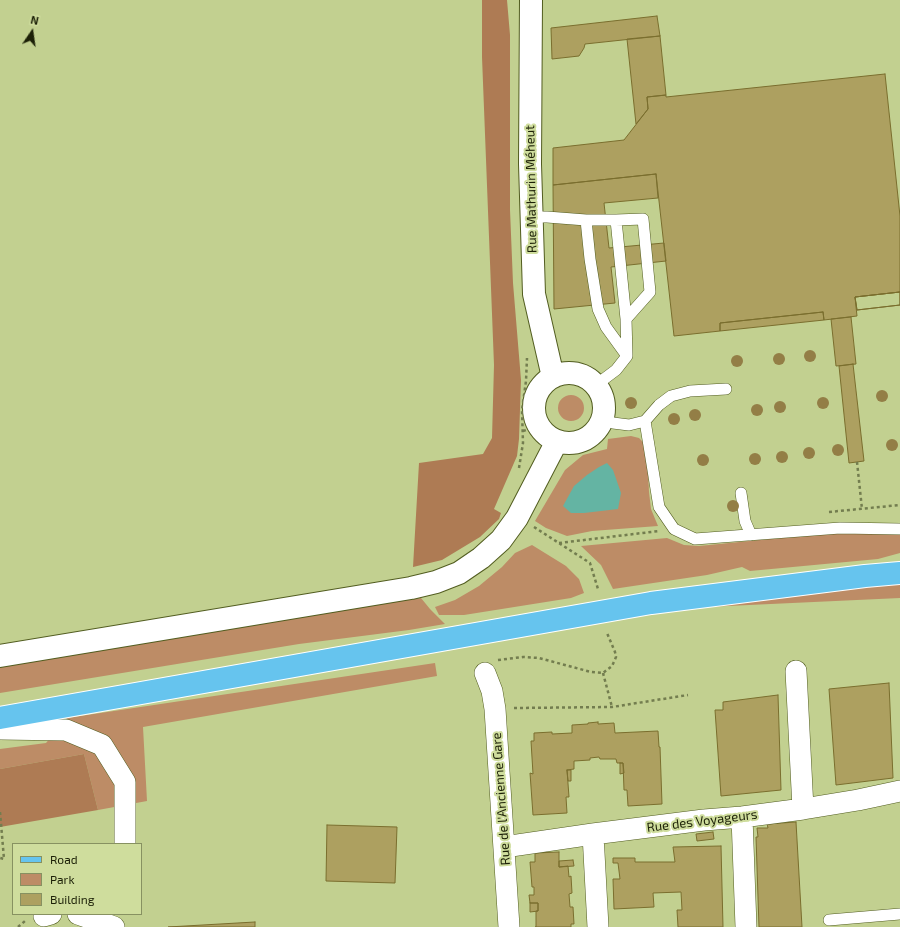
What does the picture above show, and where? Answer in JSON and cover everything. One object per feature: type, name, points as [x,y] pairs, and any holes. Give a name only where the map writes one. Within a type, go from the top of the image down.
[{"type":"main road","points":[[0,718],[651,603],[865,576],[900,573]]},
{"type":"street","name":"Rue Mathurin Méheut","points":[[531,0],[530,164],[534,294],[553,377]]},
{"type":"street","points":[[564,373],[576,374],[587,378],[596,385],[602,395],[605,406],[603,418],[598,428],[590,437],[580,442],[568,443],[557,441],[547,435],[531,429],[535,416],[534,404],[544,383],[553,377],[564,373]]},
{"type":"street","points":[[0,656],[411,588],[436,582],[459,573],[482,558],[501,540],[517,518],[557,441]]},
{"type":"street","points":[[796,671],[803,809]]},
{"type":"street","name":"Rue de l'Ancienne Gare","points":[[485,673],[492,691],[495,709],[509,927]]},
{"type":"street","points":[[0,729],[66,730],[102,745],[125,782],[125,843]]},
{"type":"street","name":"Rue des Voyageurs","points":[[504,847],[593,834],[803,809],[900,791]]},
{"type":"street","points":[[742,817],[746,927]]},
{"type":"street","points":[[593,834],[598,927]]},
{"type":"street","points":[[81,915],[114,927]]},
{"type":"street","points":[[125,927],[126,915]]},
{"type":"lane","points":[[531,217],[586,220],[643,219],[650,292],[626,320]]},
{"type":"lane","points":[[586,220],[590,259],[598,309],[606,327],[627,356]]},
{"type":"lane","points":[[596,385],[616,370],[627,356],[626,320],[616,220]]},
{"type":"lane","points":[[603,418],[613,423],[629,425],[645,421],[671,396],[690,391],[726,389]]},
{"type":"lane","points":[[645,421],[659,507],[674,530],[695,539],[840,528],[900,529]]},
{"type":"lane","points":[[741,493],[745,521],[751,535]]},
{"type":"lane","points":[[829,920],[900,914]]},
{"type":"path","points":[[857,462],[862,509]]},
{"type":"path","points":[[528,524],[590,563],[598,589]]},
{"type":"path","points":[[485,673],[485,667],[492,662],[500,659],[523,657],[539,658],[591,672],[603,673],[612,666],[616,657],[607,633]]},
{"type":"path","points":[[603,673],[612,707]]},
{"type":"path","points":[[495,709],[612,707],[688,695]]},
{"type":"path","points":[[0,812],[4,859],[0,858]]},
{"type":"green space","points":[[571,395],[580,399],[584,408],[580,417],[571,421],[562,417],[558,408],[562,399]]},
{"type":"green space","points":[[631,436],[639,438],[645,444],[651,509],[658,526],[592,531],[567,536],[546,528],[535,521],[565,470],[583,455],[607,449],[608,439]]},
{"type":"green space","points":[[830,533],[900,533],[900,553],[878,559],[750,571],[742,567],[707,575],[613,589],[601,565],[581,546],[667,538],[684,545],[699,546]]},
{"type":"green space","points":[[532,545],[566,566],[579,579],[584,593],[571,598],[464,615],[439,615],[435,607],[455,600],[479,586],[502,567],[515,553]]},
{"type":"green space","points":[[900,582],[900,598],[706,607]]},
{"type":"green space","points":[[421,598],[445,624],[299,644],[0,693],[0,666],[321,612]]},
{"type":"green space","points":[[435,663],[437,676],[143,727],[147,801],[98,810],[84,754],[0,769],[0,749],[46,743],[67,718]]},
{"type":"shaded area","points":[[482,0],[507,0],[510,35],[510,210],[513,283],[521,380],[517,456],[494,509],[501,513],[499,519],[480,537],[442,560],[413,567],[419,463],[483,454],[492,438],[494,365],[482,57]]},
{"type":"shaded area","points":[[84,754],[98,810],[0,827],[0,769]]},
{"type":"water","points":[[607,463],[613,470],[621,493],[618,509],[571,513],[563,506],[574,486],[587,475]]},
{"type":"building","points":[[657,16],[660,36],[585,44],[579,56],[552,59],[551,28]]},
{"type":"building","points":[[660,36],[666,95],[647,97],[648,109],[636,124],[627,39]]},
{"type":"building","points":[[885,74],[900,216],[900,292],[855,297],[857,316],[824,320],[823,312],[720,323],[720,331],[674,336],[656,174],[553,185],[553,148],[624,140],[648,109],[647,97],[666,95],[666,97]]},
{"type":"building","points":[[656,174],[658,198],[604,203],[609,248],[664,243],[666,261],[611,267],[615,303],[554,309],[553,185]]},
{"type":"building","points":[[900,292],[900,305],[857,310],[855,297]]},
{"type":"building","points":[[900,292],[900,305],[857,310],[855,297]]},
{"type":"building","points":[[823,312],[824,320],[720,331],[720,323]]},
{"type":"building","points":[[851,317],[856,364],[836,366],[831,319]]},
{"type":"building","points":[[853,364],[864,461],[849,463],[839,366]]},
{"type":"building","points":[[889,683],[893,778],[836,785],[829,689]]},
{"type":"building","points":[[778,695],[781,790],[721,796],[715,710],[723,710],[723,702]]},
{"type":"building","points":[[598,722],[598,724],[614,723],[615,733],[658,731],[662,804],[628,806],[627,790],[624,790],[623,763],[617,763],[616,759],[600,759],[599,757],[590,758],[590,760],[574,761],[574,769],[567,770],[569,797],[566,797],[567,813],[533,815],[530,773],[533,774],[531,741],[534,741],[534,733],[572,733],[572,725]]},
{"type":"building","points":[[620,763],[623,763],[624,773],[620,774]]},
{"type":"building","points":[[567,770],[571,770],[571,781],[568,781]]},
{"type":"building","points":[[796,822],[802,927],[759,927],[757,828],[768,828],[767,824]]},
{"type":"building","points":[[327,825],[397,827],[395,883],[326,881]]},
{"type":"building","points":[[713,832],[714,839],[697,841],[696,834]]},
{"type":"building","points":[[721,846],[723,927],[678,927],[677,910],[682,910],[681,892],[653,893],[654,907],[614,909],[613,879],[620,879],[618,863],[613,863],[613,858],[635,858],[635,862],[675,862],[673,847]]},
{"type":"building","points":[[559,852],[559,867],[568,866],[569,877],[571,876],[572,893],[569,894],[570,907],[573,907],[574,924],[571,924],[571,927],[536,927],[536,911],[538,911],[538,903],[530,903],[529,895],[534,895],[534,887],[532,887],[530,862],[535,862],[535,853]]},
{"type":"building","points":[[573,860],[574,866],[559,867],[559,861]]},
{"type":"building","points":[[530,903],[538,903],[538,911],[530,912]]},
{"type":"building","points":[[255,922],[255,927],[168,927]]}]
